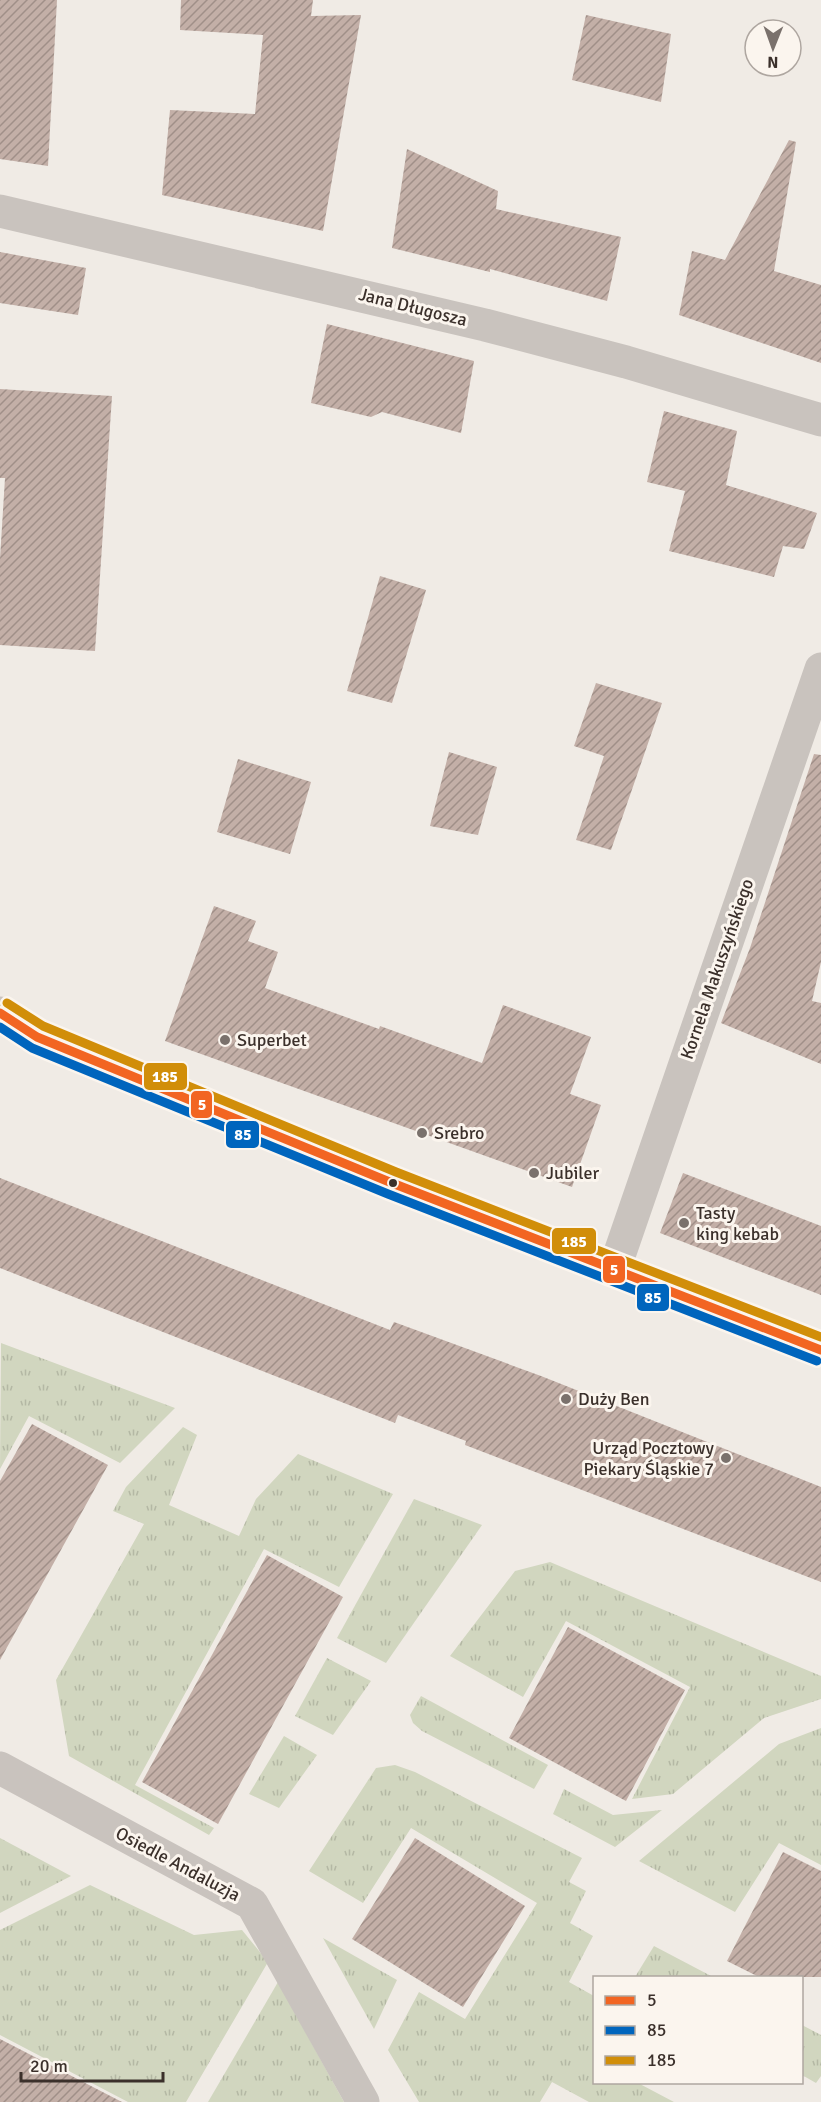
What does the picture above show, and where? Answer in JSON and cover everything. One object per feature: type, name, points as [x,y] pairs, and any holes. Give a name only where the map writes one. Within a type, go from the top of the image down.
[{"type":"street","name":"Jana Długosza","points":[[0,211],[485,325],[626,362],[821,420]]},
{"type":"street","name":"Kornela Makuszyńskiego","points":[[614,1270],[821,669]]},
{"type":"street","points":[[0,1013],[37,1037]]},
{"type":"street","points":[[0,1025],[37,1037],[393,1184],[821,1350]]},
{"type":"street","name":"Osiedle Andaluzja","points":[[0,1768],[252,1904],[363,2102]]},
{"type":"green space","points":[[1,1343],[175,1408],[120,1463],[29,1416],[0,1469]]},
{"type":"green space","points":[[183,1427],[197,1435],[169,1505],[239,1536],[256,1499],[298,1454],[393,1494],[339,1587],[264,1549],[135,1785],[214,1828],[209,1835],[69,1756],[56,1680],[144,1524],[113,1511],[126,1487]]},
{"type":"green space","points":[[414,1499],[482,1525],[386,1663],[337,1638]]},
{"type":"green space","points":[[550,1562],[821,1676],[821,1699],[764,1718],[673,1794],[632,1799],[690,1687],[566,1621],[523,1697],[450,1656],[515,1571]]},
{"type":"green space","points":[[327,1658],[371,1681],[333,1735],[295,1716]]},
{"type":"green space","points":[[421,1696],[548,1765],[534,1789],[422,1731],[413,1723],[410,1715]]},
{"type":"green space","points":[[821,1728],[821,1865],[779,1843],[735,1912],[639,1861],[779,1744]]},
{"type":"green space","points":[[284,1736],[317,1755],[279,1808],[249,1794]]},
{"type":"green space","points":[[395,1765],[415,1772],[582,1858],[569,1882],[586,1891],[570,1923],[593,1936],[569,1982],[593,1995],[593,2084],[640,2084],[674,2102],[589,2102],[552,2082],[540,2102],[419,2102],[388,2050],[419,1992],[465,2019],[537,1903],[411,1828],[363,1903],[309,1871],[376,1768]]},
{"type":"green space","points":[[564,1789],[613,1815],[662,1810],[615,1847],[553,1814]]},
{"type":"green space","points":[[0,1838],[71,1876],[0,1913]]},
{"type":"green space","points":[[90,1885],[194,1935],[242,1930],[268,1962],[186,2102],[128,2102],[0,2035],[0,1930]]},
{"type":"green space","points":[[323,1938],[397,1980],[374,2029]]},
{"type":"green space","points":[[654,1946],[711,1976],[636,1976]]},
{"type":"green space","points":[[278,1982],[344,2102],[208,2102]]},
{"type":"green space","points":[[803,2026],[821,2035],[821,2076],[816,2083],[803,2076]]},
{"type":"building","points":[[0,0],[57,0],[48,166],[0,159]]},
{"type":"building","points":[[181,0],[313,0],[311,16],[361,15],[323,231],[162,195],[170,110],[255,114],[263,35],[180,30]]},
{"type":"building","points":[[586,15],[671,34],[661,102],[572,80]]},
{"type":"building","points":[[789,140],[796,142],[774,271],[821,285],[821,363],[679,315],[692,251],[725,260]]},
{"type":"building","points":[[407,149],[498,191],[496,209],[621,237],[607,301],[490,269],[490,272],[392,248]]},
{"type":"building","points":[[0,252],[86,268],[78,315],[0,303]]},
{"type":"building","points":[[327,324],[474,361],[461,433],[382,412],[371,417],[311,403]]},
{"type":"building","points":[[0,389],[112,396],[95,651],[0,645],[0,559],[5,478],[0,478]]},
{"type":"building","points":[[664,411],[737,431],[726,485],[817,513],[804,549],[783,546],[774,577],[669,551],[685,491],[647,482]]},
{"type":"building","points":[[380,576],[426,590],[392,703],[347,691]]},
{"type":"building","points":[[596,683],[662,703],[611,850],[576,840],[604,756],[574,746]]},
{"type":"building","points":[[449,752],[497,767],[478,835],[430,826]]},
{"type":"building","points":[[814,754],[821,755],[821,962],[812,1001],[821,1003],[821,1064],[721,1023],[750,948]]},
{"type":"building","points":[[238,759],[311,782],[290,854],[217,832]]},
{"type":"building","points":[[214,906],[256,921],[248,941],[278,952],[265,988],[379,1029],[380,1026],[482,1063],[503,1005],[591,1037],[570,1094],[601,1105],[572,1187],[165,1041]]},
{"type":"building","points":[[683,1173],[821,1226],[821,1295],[660,1233]]},
{"type":"building","points":[[0,1178],[390,1330],[394,1322],[541,1376],[821,1487],[821,1582],[465,1445],[466,1441],[398,1415],[395,1423],[0,1268]]},
{"type":"building","points":[[32,1424],[108,1465],[0,1660],[0,1481]]},
{"type":"building","points":[[267,1555],[343,1597],[218,1824],[142,1782]]},
{"type":"building","points":[[568,1627],[685,1690],[626,1801],[509,1738]]},
{"type":"building","points":[[415,1838],[525,1906],[463,2007],[352,1939]]},
{"type":"building","points":[[783,1852],[821,1871],[821,1977],[757,1976],[727,1961]]},
{"type":"building","points":[[0,2039],[122,2102],[0,2102]]},
{"type":"transit line","name":"185","points":[[7,1003],[43,1026],[396,1172],[821,1337]]},
{"type":"transit line","name":"5","points":[[0,1013],[37,1037],[392,1183],[821,1350]]},
{"type":"transit line","name":"85","points":[[0,1027],[32,1048],[388,1194],[817,1361]]},
{"type":"place","name":"Superbet","points":[[225,1040]]},
{"type":"place","name":"Srebro","points":[[422,1133]]},
{"type":"place","name":"Jubiler","points":[[534,1173]]},
{"type":"place","name":"Tasty king kebab","points":[[684,1223]]},
{"type":"place","name":"Duży Ben","points":[[566,1399]]},
{"type":"place","name":"Urząd Pocztowy Piekary Śląskie 7","points":[[726,1458]]}]
